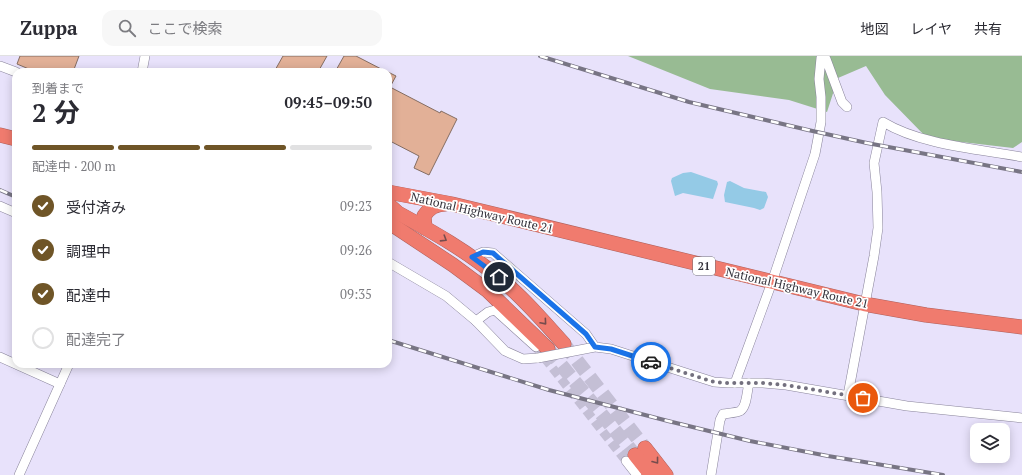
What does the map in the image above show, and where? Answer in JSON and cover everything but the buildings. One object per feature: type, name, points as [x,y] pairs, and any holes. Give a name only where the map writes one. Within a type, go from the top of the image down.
[{"type":"highway","points":[[0,135],[12,138]]},
{"type":"highway","name":"National Highway Route 21","points":[[392,193],[452,204],[864,304],[926,315],[1022,327]]},
{"type":"highway","points":[[425,228],[424,216],[430,208],[435,205],[452,204]]},
{"type":"highway","points":[[392,208],[398,213],[472,257],[504,282],[534,311],[564,344]]},
{"type":"highway","points":[[392,225],[453,265],[488,291],[540,351]]},
{"type":"highway","points":[[392,229],[410,237]]},
{"type":"highway","points":[[635,455],[651,475]]},
{"type":"highway","points":[[635,455],[666,475]]},
{"type":"street","points":[[143,68],[145,56]]},
{"type":"street","points":[[735,383],[772,282],[817,147],[821,122],[819,79],[821,58],[826,59],[842,102],[847,107]]},
{"type":"street","points":[[0,66],[12,70]]},
{"type":"street","points":[[848,395],[877,233],[877,192],[874,163],[883,122],[910,136],[936,142],[1022,156]]},
{"type":"street","points":[[0,206],[12,211]]},
{"type":"street","points":[[472,257],[483,252],[493,253],[586,334],[595,347]]},
{"type":"street","points":[[392,264],[446,296],[476,322],[505,351],[524,359],[540,351],[595,347],[611,349],[714,382],[786,385],[907,406],[1022,418]]},
{"type":"street","points":[[476,322],[488,312],[495,310],[540,351]]},
{"type":"street","points":[[0,357],[12,362]]},
{"type":"street","points":[[24,368],[60,384]]},
{"type":"street","points":[[19,475],[67,368]]},
{"type":"street","points":[[711,475],[720,420],[724,414],[740,411],[745,403],[749,383]]},
{"type":"street","points":[[635,455],[637,475]]},
{"type":"green space","points":[[628,56],[1022,56],[1022,142],[1013,148],[927,138],[885,95],[866,66],[838,78],[827,112],[789,100],[710,89]]},
{"type":"water","points":[[691,172],[717,181],[718,184],[713,199],[683,193],[675,196],[671,181],[672,178],[683,173]]},
{"type":"water","points":[[730,181],[744,188],[766,192],[768,197],[764,208],[760,210],[725,202],[724,195],[727,182]]},
{"type":"tunnel","points":[[564,344],[645,448]]},
{"type":"tunnel","points":[[536,347],[626,461]]},
{"type":"tunnel","points":[[548,349],[635,455]]},
{"type":"railway","points":[[540,56],[689,102],[867,143],[1022,172]]},
{"type":"railway","points":[[0,190],[12,195]]},
{"type":"railway","points":[[392,341],[549,390],[750,441],[828,456],[943,475]]},
{"type":"way so far","points":[[651,362],[714,382],[786,385],[863,398]]},
{"type":"route","points":[[499,277],[472,257],[483,252],[493,253],[550,301],[586,334],[595,347],[611,349],[651,362]]}]
